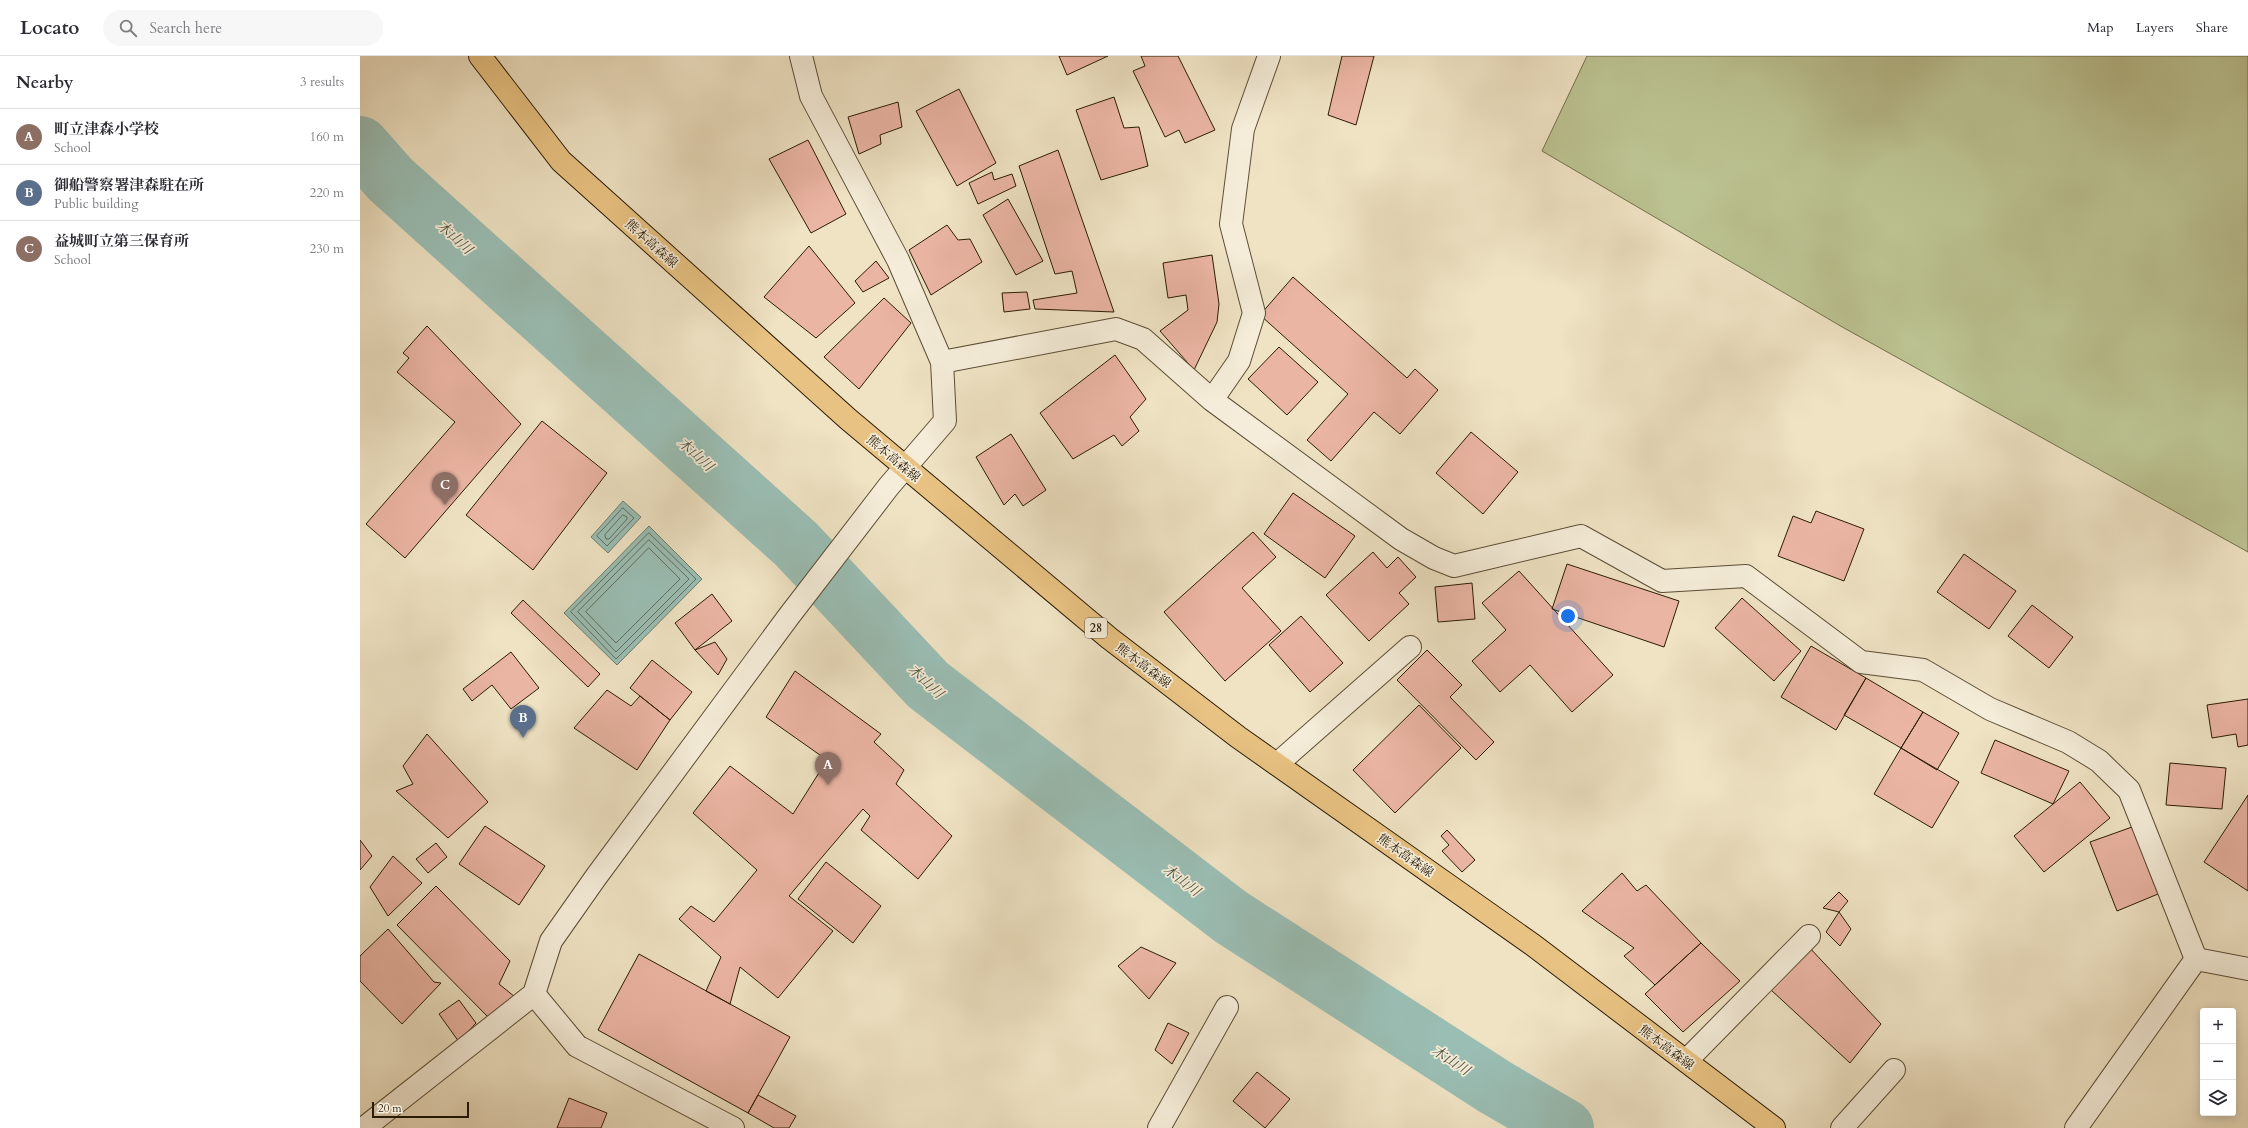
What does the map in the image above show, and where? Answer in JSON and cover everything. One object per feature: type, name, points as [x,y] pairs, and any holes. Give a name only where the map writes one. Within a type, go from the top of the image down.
[{"type":"main road","name":"熊本高森線","points":[[480,56],[561,161],[848,419],[1109,638],[1277,764],[1533,945],[1774,1128]]},
{"type":"street","points":[[364,1128],[534,994],[551,941],[596,876],[789,616],[889,486],[945,421],[942,362],[898,260],[812,96],[801,56]]},
{"type":"street","points":[[1212,400],[1239,361],[1254,313],[1231,224],[1243,129],[1269,56]]},
{"type":"street","points":[[942,362],[1116,329],[1143,339],[1212,400],[1401,539],[1434,558],[1454,566],[1581,536],[1662,581],[1746,576],[1861,662],[1923,670],[1990,709],[2068,742],[2099,760],[2129,790],[2196,959]]},
{"type":"street","points":[[1277,764],[1410,646]]},
{"type":"street","points":[[1686,1062],[1809,936]]},
{"type":"street","points":[[2196,959],[2248,969]]},
{"type":"street","points":[[2076,1128],[2196,959]]},
{"type":"street","points":[[534,994],[577,1046],[732,1128]]},
{"type":"street","points":[[1159,1128],[1227,1007]]},
{"type":"street","points":[[1842,1128],[1894,1070]]},
{"type":"green space","points":[[1587,56],[2248,56],[2248,552],[1844,328],[1542,151]]},
{"type":"water","points":[[623,501],[641,517],[608,553],[591,537]]},
{"type":"water","points":[[649,526],[702,579],[617,665],[564,613]]},
{"type":"building","points":[[1059,56],[1108,56],[1067,75]]},
{"type":"building","points":[[1141,56],[1178,56],[1215,130],[1185,143],[1179,130],[1165,137],[1133,71],[1145,66]]},
{"type":"building","points":[[1342,56],[1374,56],[1356,125],[1328,115]]},
{"type":"building","points":[[959,89],[996,163],[957,186],[916,111]]},
{"type":"building","points":[[1114,97],[1124,128],[1139,127],[1148,166],[1101,180],[1076,110]]},
{"type":"building","points":[[898,102],[902,127],[880,135],[881,144],[859,154],[848,117]]},
{"type":"building","points":[[808,140],[846,214],[811,233],[769,159]]},
{"type":"building","points":[[1058,150],[1114,312],[1035,309],[1033,300],[1077,293],[1072,271],[1055,274],[1019,166]]},
{"type":"building","points":[[992,172],[994,180],[1012,174],[1016,186],[978,204],[969,183]]},
{"type":"building","points":[[1008,199],[1043,261],[1016,275],[983,215]]},
{"type":"building","points":[[947,225],[958,240],[970,239],[982,262],[931,295],[909,250]]},
{"type":"building","points":[[809,246],[855,303],[816,338],[764,297]]},
{"type":"building","points":[[1212,255],[1219,304],[1217,322],[1194,370],[1160,331],[1188,310],[1186,295],[1168,298],[1163,263]]},
{"type":"building","points":[[876,261],[889,278],[863,292],[855,281]]},
{"type":"building","points":[[1293,277],[1407,378],[1415,369],[1438,390],[1400,434],[1374,412],[1331,461],[1307,440],[1348,394],[1260,315]]},
{"type":"building","points":[[1027,292],[1030,309],[1004,312],[1002,293]]},
{"type":"building","points":[[884,298],[911,323],[859,389],[824,357]]},
{"type":"building","points":[[427,326],[521,424],[405,558],[366,524],[455,422],[397,372],[409,358],[403,353]]},
{"type":"building","points":[[1279,347],[1318,382],[1287,415],[1248,379]]},
{"type":"building","points":[[1115,355],[1146,399],[1130,417],[1139,431],[1122,446],[1114,435],[1073,459],[1040,413]]},
{"type":"building","points":[[542,421],[607,473],[533,570],[466,515]]},
{"type":"building","points":[[1471,432],[1518,472],[1483,514],[1436,473]]},
{"type":"building","points":[[1011,434],[1046,490],[1023,506],[1015,494],[1004,505],[976,457]]},
{"type":"building","points":[[1293,493],[1355,536],[1325,578],[1264,534]]},
{"type":"building","points":[[1816,511],[1864,529],[1844,581],[1778,556],[1793,516],[1811,523]]},
{"type":"building","points":[[1253,532],[1276,557],[1242,588],[1281,631],[1225,681],[1164,612]]},
{"type":"building","points":[[1373,552],[1387,568],[1398,557],[1416,577],[1399,593],[1409,604],[1369,641],[1326,595]]},
{"type":"building","points":[[1964,554],[2016,591],[1989,629],[1937,592]]},
{"type":"building","points":[[1567,564],[1679,601],[1664,647],[1552,609]]},
{"type":"building","points":[[1519,571],[1613,675],[1572,712],[1530,665],[1500,692],[1472,661],[1506,630],[1482,603]]},
{"type":"building","points":[[1472,583],[1475,619],[1438,622],[1435,587]]},
{"type":"building","points":[[712,594],[732,621],[695,650],[675,623]]},
{"type":"building","points":[[1742,598],[1801,651],[1774,681],[1715,628]]},
{"type":"building","points":[[523,600],[600,674],[588,687],[511,613]]},
{"type":"building","points":[[2032,605],[2073,637],[2049,668],[2008,636]]},
{"type":"building","points":[[1301,616],[1343,663],[1310,692],[1269,645]]},
{"type":"building","points":[[715,642],[727,659],[718,675],[695,650]]},
{"type":"building","points":[[1811,646],[1866,678],[1836,730],[1781,697]]},
{"type":"building","points":[[1427,650],[1462,685],[1450,697],[1494,742],[1476,760],[1397,680]]},
{"type":"building","points":[[511,652],[539,688],[511,709],[492,685],[472,701],[463,689]]},
{"type":"building","points":[[652,660],[692,692],[670,720],[630,688]]},
{"type":"building","points":[[795,671],[881,734],[874,742],[904,770],[896,784],[952,836],[918,879],[861,830],[870,816],[863,809],[789,896],[833,931],[778,998],[740,967],[730,1004],[706,991],[721,957],[679,919],[691,906],[714,922],[757,870],[693,813],[730,766],[793,814],[827,760],[766,717]]},
{"type":"building","points":[[1866,678],[1923,712],[1901,748],[1844,715]]},
{"type":"building","points":[[607,690],[631,706],[640,696],[670,720],[637,770],[574,728]]},
{"type":"building","points":[[2248,699],[2248,745],[2238,747],[2236,734],[2212,738],[2207,705]]},
{"type":"building","points":[[1419,705],[1461,748],[1395,813],[1353,770]]},
{"type":"building","points":[[1923,712],[1959,733],[1937,770],[1901,748]]},
{"type":"building","points":[[427,734],[488,802],[448,838],[396,791],[413,784],[403,766]]},
{"type":"building","points":[[1995,740],[2069,771],[2053,804],[1981,773]]},
{"type":"building","points":[[1901,748],[1959,782],[1932,828],[1874,794]]},
{"type":"building","points":[[2170,763],[2226,768],[2222,809],[2166,805]]},
{"type":"building","points":[[2080,782],[2110,818],[2044,872],[2014,836]]},
{"type":"building","points":[[2248,795],[2248,891],[2204,862]]},
{"type":"building","points":[[485,826],[545,866],[519,905],[459,864]]},
{"type":"building","points":[[2132,827],[2158,894],[2117,911],[2090,842]]},
{"type":"building","points":[[1447,830],[1475,860],[1462,872],[1442,851],[1449,845],[1441,836]]},
{"type":"building","points":[[360,840],[372,856],[360,870]]},
{"type":"building","points":[[436,843],[447,857],[428,873],[416,859]]},
{"type":"building","points":[[393,856],[422,883],[388,916],[370,887]]},
{"type":"building","points":[[826,862],[881,906],[853,943],[798,899]]},
{"type":"building","points":[[1622,873],[1637,891],[1646,885],[1701,943],[1655,985],[1624,956],[1634,948],[1582,911]]},
{"type":"building","points":[[436,886],[510,961],[499,984],[515,997],[490,1019],[397,925]]},
{"type":"building","points":[[1839,892],[1848,901],[1839,912],[1823,908]]},
{"type":"building","points":[[1839,912],[1851,929],[1840,946],[1826,932]]},
{"type":"building","points":[[388,929],[434,982],[441,983],[402,1024],[360,981],[360,956]]},
{"type":"building","points":[[1701,943],[1740,981],[1683,1032],[1645,994]]},
{"type":"building","points":[[1808,946],[1881,1024],[1850,1063],[1770,989]]},
{"type":"building","points":[[1141,947],[1176,963],[1149,999],[1118,966]]},
{"type":"building","points":[[639,954],[790,1037],[748,1113],[598,1030]]},
{"type":"building","points":[[459,1000],[476,1023],[459,1042],[439,1014]]},
{"type":"building","points":[[1168,1023],[1189,1033],[1172,1064],[1155,1050]]},
{"type":"building","points":[[1257,1072],[1290,1099],[1265,1128],[1233,1101]]},
{"type":"building","points":[[758,1095],[796,1116],[789,1128],[774,1128],[748,1113]]},
{"type":"building","points":[[569,1098],[607,1113],[601,1128],[557,1128]]},
{"type":"waterway","name":"木山川","points":[[360,145],[390,179],[796,544],[928,685],[1231,917],[1495,1087],[1565,1128]]},
{"type":"place","name":"益城町立第三保育所","points":[[445,505]]},
{"type":"place","name":"御船警察署津森駐在所","points":[[523,738]]},
{"type":"place","name":"町立津森小学校","points":[[828,785]]}]
